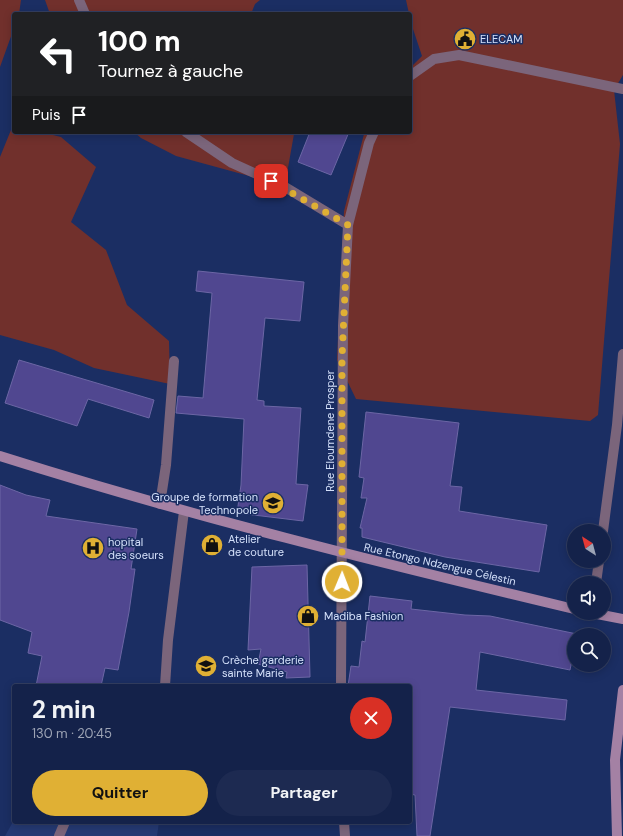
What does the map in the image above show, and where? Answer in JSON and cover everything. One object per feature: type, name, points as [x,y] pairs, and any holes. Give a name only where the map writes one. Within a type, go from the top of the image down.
[{"type":"street","points":[[80,0],[83,12]]},
{"type":"street","points":[[412,75],[434,59],[459,55],[623,89]]},
{"type":"street","points":[[189,134],[232,163],[284,187],[348,225]]},
{"type":"street","name":"Rue Eloumdene Prosper","points":[[341,684],[342,358],[348,225],[369,143],[373,134]]},
{"type":"street","points":[[604,524],[617,425],[623,354]]},
{"type":"street","points":[[160,504],[166,464],[174,361]]},
{"type":"street","name":"Rue Etongo Ndzengue Célestin","points":[[0,456],[184,511],[342,553],[567,607]]},
{"type":"street","points":[[165,684],[168,640],[184,511]]},
{"type":"street","points":[[611,616],[623,618]]},
{"type":"street","points":[[616,836],[615,760],[623,690]]},
{"type":"street","points":[[59,836],[63,824]]},
{"type":"street","points":[[344,824],[345,836]]},
{"type":"shaded area","points":[[0,0],[21,0],[19,12],[12,12],[12,34],[0,67]]},
{"type":"shaded area","points":[[45,0],[260,0],[255,4],[252,12],[49,12]]},
{"type":"shaded area","points":[[406,0],[623,0],[623,75],[614,90],[620,144],[598,415],[590,421],[356,399],[337,360],[344,211],[364,134],[412,134],[412,66],[422,56],[412,26],[412,12],[409,12]]},
{"type":"shaded area","points":[[12,127],[12,134],[49,134],[61,137],[96,167],[71,222],[106,250],[127,305],[169,341],[170,384],[94,368],[54,350],[0,335],[0,157]]},
{"type":"shaded area","points":[[136,134],[294,134],[286,179],[253,177],[176,156],[141,138]]},
{"type":"shaded area","points":[[12,824],[159,824],[157,836],[5,836]]},
{"type":"building","points":[[309,134],[348,134],[331,175],[298,162]]},
{"type":"building","points":[[198,271],[304,282],[300,321],[265,318],[257,400],[264,401],[264,406],[301,408],[296,484],[308,485],[303,521],[237,513],[241,485],[244,419],[176,413],[178,396],[203,398],[212,293],[196,291]]},
{"type":"building","points":[[19,360],[154,400],[149,418],[88,399],[77,426],[5,403]]},
{"type":"building","points":[[366,412],[459,423],[450,486],[462,487],[459,511],[547,525],[539,572],[445,557],[362,537],[362,528],[360,528],[367,498],[361,498],[364,478],[359,477]]},
{"type":"building","points":[[0,485],[26,495],[50,500],[46,516],[137,529],[131,569],[135,569],[129,612],[118,670],[105,668],[101,684],[36,684],[42,656],[28,653],[32,632],[0,620]]},
{"type":"building","points":[[307,565],[310,677],[286,678],[287,672],[258,664],[261,649],[248,650],[252,567]]},
{"type":"building","points":[[370,596],[412,601],[411,609],[465,615],[490,616],[567,632],[567,669],[480,652],[476,690],[567,700],[565,720],[450,707],[430,836],[417,836],[415,795],[412,794],[412,684],[348,684],[351,666],[359,667],[362,641],[365,642]]},
{"type":"place","name":"ELECAM","points":[[465,39]]},
{"type":"place","name":"Groupe de formation Technopole","points":[[273,503]]},
{"type":"place","name":"Atelier de couture","points":[[212,545]]},
{"type":"place","name":"hopital des soeurs","points":[[93,548]]},
{"type":"place","name":"Madiba Fashion","points":[[308,616]]},
{"type":"place","name":"Crèche garderie sainte Marie","points":[[206,666]]},
{"type":"route","points":[[271,181],[284,187],[348,225],[342,358],[342,582]]}]
